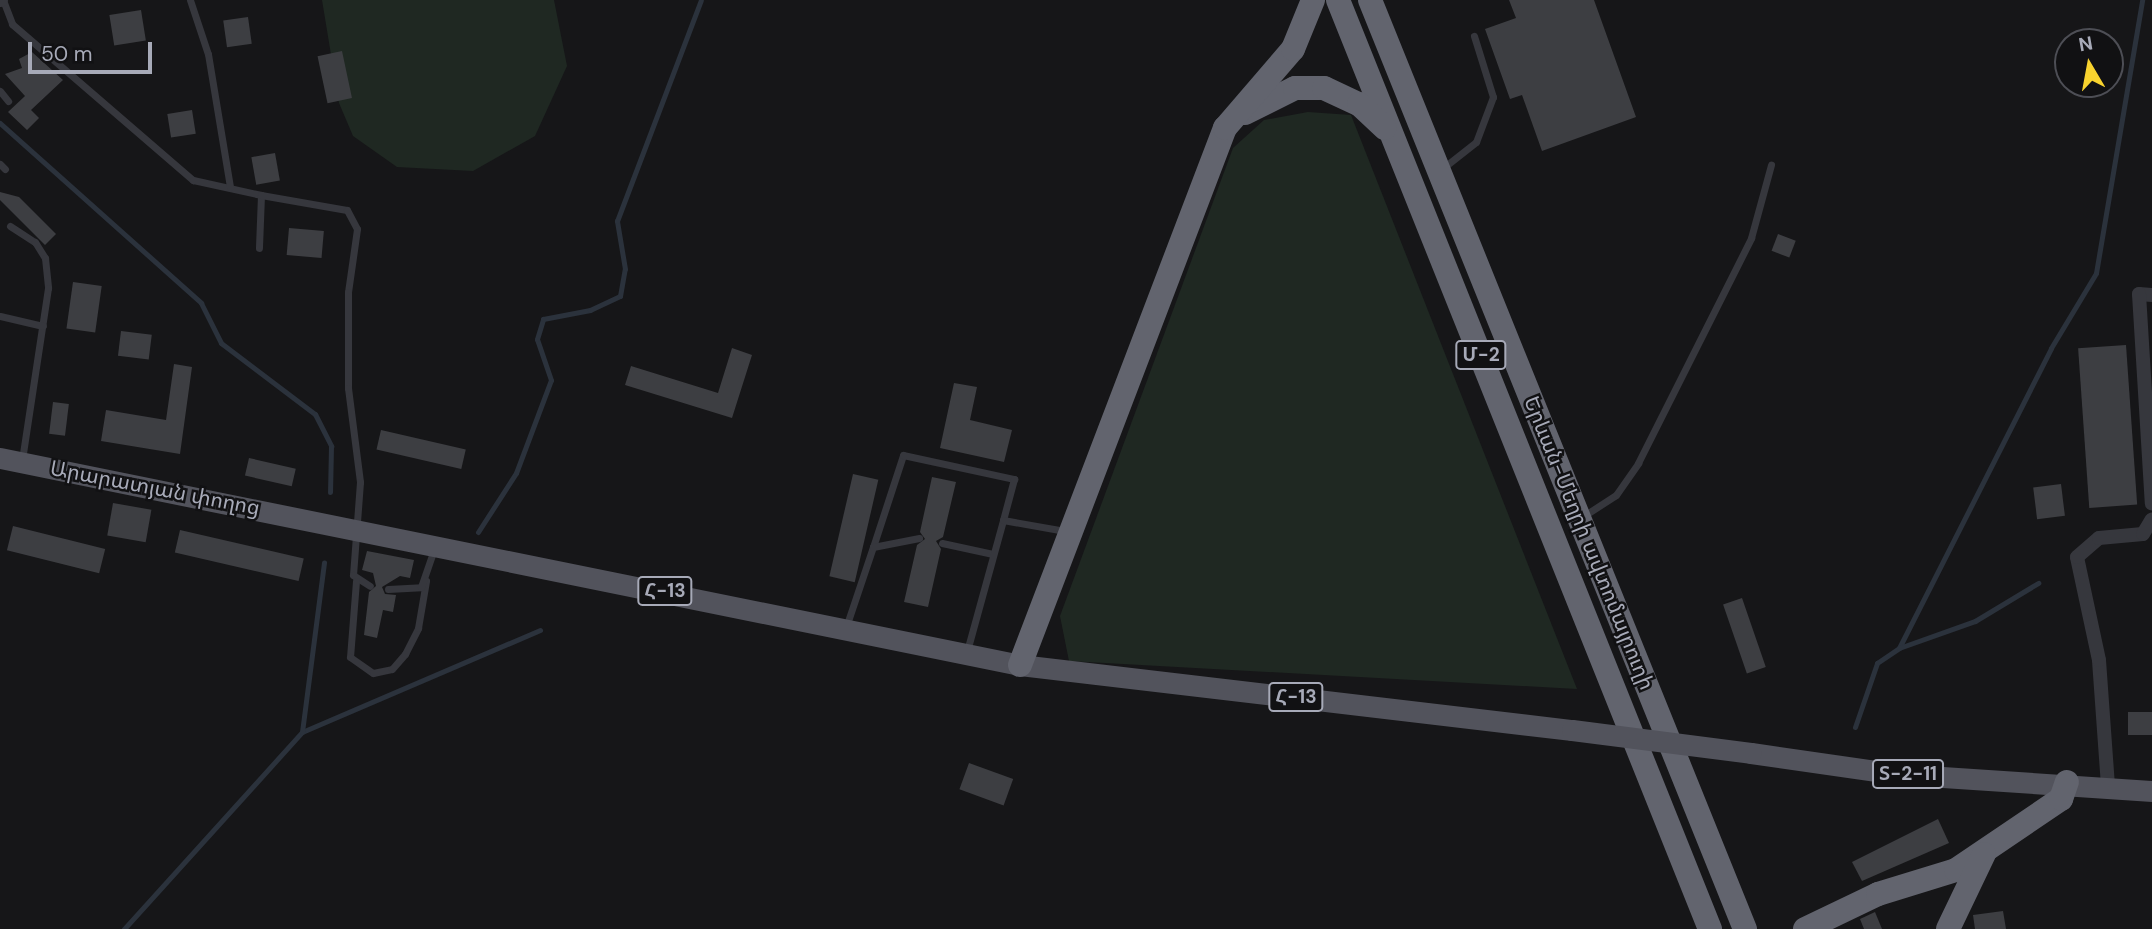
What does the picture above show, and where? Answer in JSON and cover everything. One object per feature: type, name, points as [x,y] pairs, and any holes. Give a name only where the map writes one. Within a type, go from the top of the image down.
[{"type":"highway","points":[[1020,665],[1225,128],[1293,49],[1313,0]]},
{"type":"highway","name":"Երևան-Մեղրի ավտոմայրուղի","points":[[1338,0],[1710,929]]},
{"type":"highway","name":"Երևան-Մեղրի ավտոմայրուղի","points":[[1370,0],[1745,929]]},
{"type":"highway","points":[[1225,128],[1280,93],[1310,87],[1359,104],[1392,134]]},
{"type":"highway","points":[[1805,929],[1984,853],[2061,799],[2067,782]]},
{"type":"highway","points":[[1948,929],[1984,853]]},
{"type":"main road","name":"Արարատյան փողոց","points":[[0,458],[355,527]]},
{"type":"main road","name":"Հ-13","points":[[355,527],[1020,665],[1653,741]]},
{"type":"main road","name":"Տ-2-11","points":[[1653,741],[1897,774],[2067,782],[2152,791]]},
{"type":"street","points":[[2146,294],[2152,504]]},
{"type":"street","points":[[2108,786],[2099,660],[2077,557],[2099,538],[2143,534],[2152,519]]},
{"type":"lane","points":[[1,0],[12,24],[158,153],[193,180],[347,210],[357,229],[348,292],[348,388],[360,482],[355,527],[356,581],[350,657],[373,673],[392,669],[405,654],[418,628],[426,580],[436,544]]},
{"type":"lane","points":[[190,0],[208,54],[230,187]]},
{"type":"lane","points":[[1440,170],[1464,156],[1486,124],[1493,97],[1474,36]]},
{"type":"lane","points":[[0,91],[8,101]]},
{"type":"lane","points":[[1579,519],[1616,495],[1638,463],[1751,238],[1771,165]]},
{"type":"lane","points":[[259,248],[261,195]]},
{"type":"lane","points":[[10,226],[35,242],[45,258],[43,326],[22,462]]},
{"type":"lane","points":[[0,316],[43,326]]},
{"type":"lane","points":[[846,627],[903,455],[1014,479],[966,655]]},
{"type":"lane","points":[[1003,520],[1071,532]]},
{"type":"lane","points":[[873,547],[919,538]]},
{"type":"lane","points":[[942,543],[993,554]]},
{"type":"lane","points":[[388,589],[413,590],[426,580]]},
{"type":"lane","points":[[356,581],[370,586]]},
{"type":"shaded area","points":[[322,0],[554,0],[567,66],[535,136],[473,171],[397,167],[353,136],[339,103]]},
{"type":"shaded area","points":[[1308,112],[1351,115],[1577,689],[1069,661],[1060,616],[1233,148],[1264,120]]},
{"type":"building","points":[[1509,0],[1594,0],[1636,117],[1542,151],[1522,95],[1510,99],[1485,29],[1516,18]]},
{"type":"building","points":[[141,10],[146,41],[114,46],[109,15]]},
{"type":"building","points":[[248,17],[252,44],[227,47],[223,20]]},
{"type":"building","points":[[342,51],[352,98],[328,103],[318,56]]},
{"type":"building","points":[[32,52],[63,80],[31,110],[39,118],[27,130],[8,112],[25,96],[5,74],[22,68],[19,59]]},
{"type":"building","points":[[192,110],[196,134],[171,138],[167,114]]},
{"type":"building","points":[[275,153],[280,181],[256,185],[251,157]]},
{"type":"building","points":[[0,192],[19,197],[56,234],[45,245],[0,200]]},
{"type":"building","points":[[289,228],[324,231],[322,258],[287,255]]},
{"type":"building","points":[[1778,234],[1796,241],[1789,258],[1772,251]]},
{"type":"building","points":[[73,282],[102,286],[95,333],[66,329]]},
{"type":"building","points":[[121,331],[152,335],[149,360],[118,356]]},
{"type":"building","points":[[2126,345],[2137,505],[2089,508],[2078,348]]},
{"type":"building","points":[[732,348],[752,355],[732,418],[625,385],[631,366],[718,393]]},
{"type":"building","points":[[174,364],[192,367],[180,454],[101,441],[106,410],[166,420]]},
{"type":"building","points":[[954,383],[977,387],[970,420],[1012,430],[1004,462],[940,448]]},
{"type":"building","points":[[53,402],[69,404],[65,436],[49,434]]},
{"type":"building","points":[[381,430],[466,450],[461,469],[377,449]]},
{"type":"building","points":[[249,458],[296,469],[292,486],[245,476]]},
{"type":"building","points":[[853,474],[878,480],[855,582],[829,576]]},
{"type":"building","points":[[932,477],[956,482],[943,537],[936,541],[941,549],[928,607],[904,602],[917,545],[925,539],[920,532]]},
{"type":"building","points":[[2061,484],[2065,516],[2037,519],[2033,487]]},
{"type":"building","points":[[113,503],[151,510],[146,542],[107,535]]},
{"type":"building","points":[[13,526],[105,549],[99,573],[7,550]]},
{"type":"building","points":[[180,530],[304,559],[299,581],[175,552]]},
{"type":"building","points":[[367,551],[414,560],[410,578],[400,576],[382,587],[385,594],[396,595],[393,612],[383,610],[377,638],[364,635],[369,592],[376,586],[373,573],[362,570]]},
{"type":"building","points":[[1742,598],[1766,667],[1747,674],[1723,605]]},
{"type":"building","points":[[2128,712],[2152,712],[2152,735],[2128,735]]},
{"type":"building","points":[[969,763],[1013,779],[1004,805],[959,789]]},
{"type":"building","points":[[1938,819],[1949,843],[1862,881],[1852,862]]},
{"type":"building","points":[[2003,911],[2006,929],[1975,929],[1973,915]]},
{"type":"building","points":[[1875,912],[1882,929],[1864,929],[1860,919]]},
{"type":"waterway","points":[[478,532],[516,473],[551,380],[537,339],[543,319],[590,310],[620,296],[625,269],[617,221],[701,0]]},
{"type":"waterway","points":[[1899,648],[2051,348],[2096,273],[2142,0]]},
{"type":"waterway","points":[[0,123],[201,303],[221,343],[315,414],[331,446],[330,492]]},
{"type":"waterway","points":[[124,929],[302,732],[324,562]]},
{"type":"waterway","points":[[1855,727],[1877,663],[1899,648],[1975,621],[2038,583]]},
{"type":"waterway","points":[[302,732],[540,630]]}]
